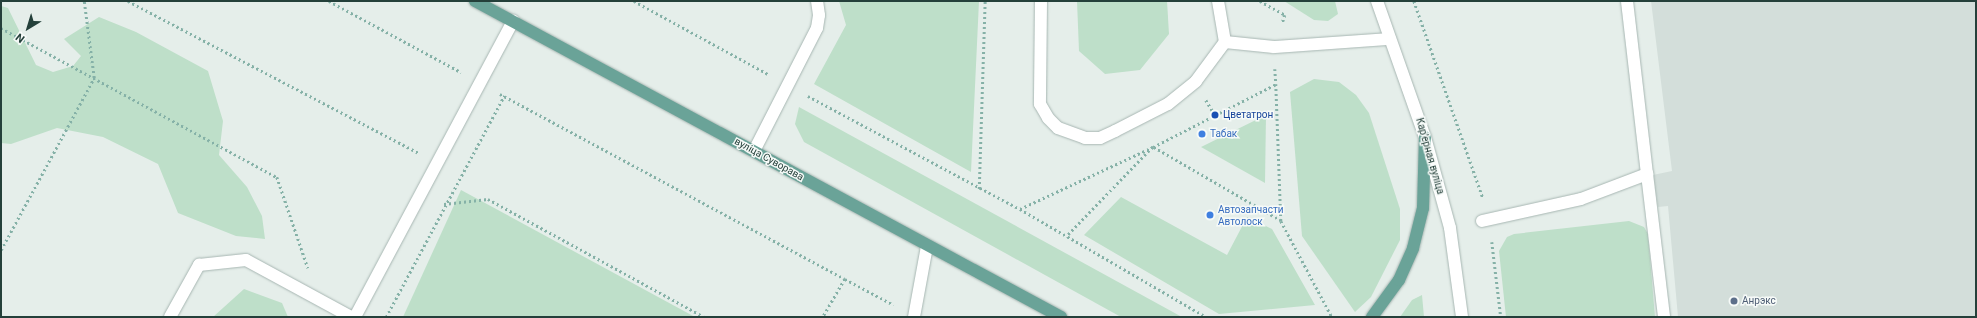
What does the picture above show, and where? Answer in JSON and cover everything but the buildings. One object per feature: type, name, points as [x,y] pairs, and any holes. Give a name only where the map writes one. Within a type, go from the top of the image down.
[{"type":"main road","name":"вуліца Суворава","points":[[476,1],[754,150],[927,246],[1061,317]]},
{"type":"main road","points":[[1372,317],[1399,280],[1413,248],[1423,208],[1425,137]]},
{"type":"street","points":[[754,150],[789,86],[817,28],[819,15],[817,1]]},
{"type":"street","points":[[1041,1],[1040,104],[1048,118],[1058,128],[1078,136],[1100,138],[1168,104],[1196,81],[1224,42],[1218,1]]},
{"type":"street","name":"Карʼерная вуліца","points":[[1377,1],[1388,39],[1425,137],[1450,228],[1462,317]]},
{"type":"street","points":[[1627,1],[1646,174],[1664,317]]},
{"type":"street","points":[[355,317],[513,21]]},
{"type":"street","points":[[1224,42],[1274,48],[1388,39]]},
{"type":"street","points":[[1486,220],[1580,199],[1646,174]]},
{"type":"street","points":[[914,316],[927,246]]},
{"type":"street","points":[[170,317],[199,265],[246,260],[351,317]]},
{"type":"path","points":[[1,250],[94,78],[84,1]]},
{"type":"path","points":[[128,1],[438,163]]},
{"type":"path","points":[[329,1],[914,316]]},
{"type":"path","points":[[634,1],[979,189],[1020,209],[1206,317]]},
{"type":"path","points":[[979,189],[984,1]]},
{"type":"path","points":[[1260,1],[1285,15]]},
{"type":"path","points":[[1414,1],[1486,220],[1501,317]]},
{"type":"path","points":[[1,28],[277,177],[318,298]]},
{"type":"path","points":[[1020,209],[1153,147],[1276,84],[1281,221],[1332,317],[1327,317]]},
{"type":"path","points":[[386,317],[444,204],[504,96]]},
{"type":"path","points":[[1153,147],[1281,221]]},
{"type":"path","points":[[1066,237],[1153,147]]},
{"type":"path","points":[[444,204],[488,199],[704,317]]},
{"type":"path","points":[[823,317],[845,279]]},
{"type":"shaded area","points":[[1651,1],[1976,1],[1976,317],[1678,317],[1668,206],[1658,207],[1653,175],[1672,171]]},
{"type":"green space","points":[[839,1],[979,1],[971,172],[814,84],[846,25]]},
{"type":"green space","points":[[1077,1],[1167,1],[1169,34],[1140,70],[1105,74],[1079,51]]},
{"type":"green space","points":[[1284,1],[1335,1],[1338,14],[1328,21],[1314,20]]},
{"type":"green space","points":[[1,6],[8,8],[36,65],[53,72],[73,66],[81,56],[64,39],[99,17],[136,32],[208,71],[223,121],[219,155],[247,187],[262,216],[265,239],[236,236],[178,213],[158,164],[103,137],[57,128],[11,144],[1,143]]},
{"type":"green space","points":[[1314,79],[1339,82],[1356,95],[1369,113],[1400,209],[1400,240],[1371,297],[1355,312],[1302,236],[1290,92]]},
{"type":"green space","points":[[799,107],[1182,317],[1121,317],[804,142],[795,124]]},
{"type":"green space","points":[[1266,115],[1265,183],[1201,147]]},
{"type":"green space","points":[[461,190],[695,317],[403,317]]},
{"type":"green space","points":[[1121,197],[1227,255],[1247,217],[1272,229],[1315,305],[1219,314],[1084,235]]},
{"type":"green space","points":[[1629,221],[1644,227],[1648,234],[1655,317],[1506,317],[1499,251],[1507,237],[1514,234]]},
{"type":"green space","points":[[244,289],[282,303],[288,317],[213,317]]},
{"type":"green space","points":[[1422,295],[1424,317],[1400,317],[1412,300]]},
{"type":"place","name":"Цветатрон","points":[[1215,115]]},
{"type":"place","name":"Табак","points":[[1202,134]]},
{"type":"place","name":"Автозапчасти Автолоск","points":[[1210,215]]},
{"type":"place","name":"Анрэкс","points":[[1734,301]]}]
